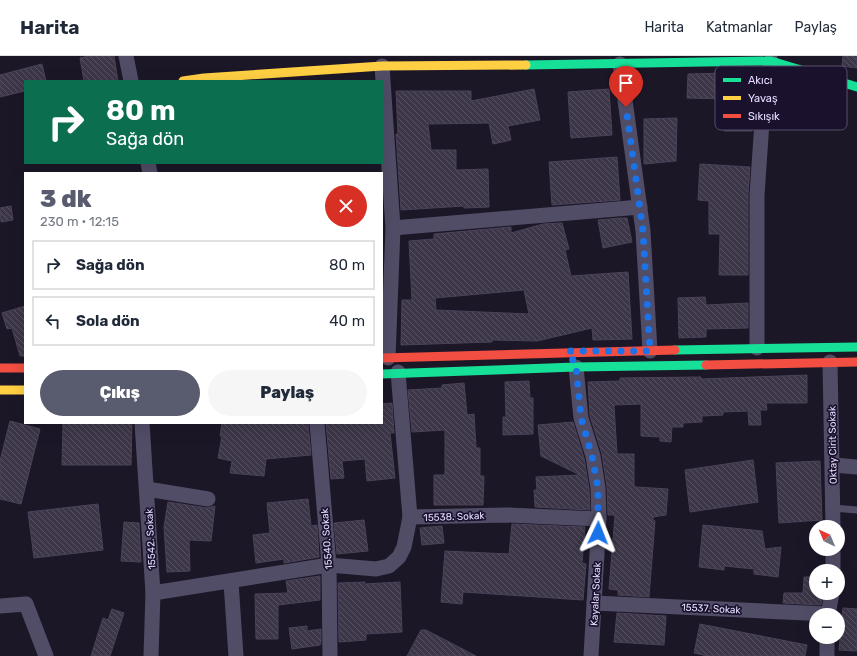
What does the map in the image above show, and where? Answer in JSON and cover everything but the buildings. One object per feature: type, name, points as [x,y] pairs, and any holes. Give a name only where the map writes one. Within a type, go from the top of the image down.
[{"type":"main road","points":[[190,80],[382,66],[620,64],[748,58],[771,61],[788,66]]},
{"type":"main road","points":[[847,84],[857,87]]},
{"type":"main road","points":[[385,358],[568,351],[650,351],[757,348],[830,349],[857,347]]},
{"type":"main road","points":[[568,351],[576,366]]},
{"type":"main road","points":[[385,358],[398,372]]},
{"type":"main road","points":[[383,374],[398,372],[576,366],[857,362]]},
{"type":"main road","points":[[0,368],[24,368]]},
{"type":"main road","points":[[0,390],[24,390]]},
{"type":"street","points":[[126,56],[131,80]]},
{"type":"street","points":[[770,66],[771,61]]},
{"type":"street","points":[[620,64],[643,231],[650,351]]},
{"type":"street","points":[[382,66],[383,80]]},
{"type":"street","points":[[383,81],[393,228],[385,358]]},
{"type":"street","points":[[757,348],[757,195],[761,130]]},
{"type":"street","points":[[393,228],[640,207]]},
{"type":"street","name":"Oktay Cirit Sokak","points":[[830,362],[833,520]]},
{"type":"street","name":"Kayalar Sokak","points":[[576,366],[581,418],[592,456],[598,488],[599,519],[591,656]]},
{"type":"street","points":[[398,372],[410,518]]},
{"type":"street","name":"15542. Sokak","points":[[142,424],[148,489],[153,593],[151,656]]},
{"type":"street","name":"15540. Sokak","points":[[317,424],[329,565],[330,656]]},
{"type":"street","points":[[832,465],[857,467]]},
{"type":"street","points":[[148,489],[208,498]]},
{"type":"street","name":"15538. Sokak","points":[[153,593],[231,582],[329,565],[376,569],[389,566],[399,557],[404,547],[410,518],[506,514],[599,519]]},
{"type":"street","points":[[231,582],[236,656]]},
{"type":"street","name":"15537. Sokak","points":[[594,602],[809,614]]},
{"type":"street","points":[[0,606],[26,604],[46,656]]},
{"type":"street","points":[[827,656],[828,644]]},
{"type":"lane","points":[[833,508],[857,510]]},
{"type":"traffic: fast","points":[[526,65],[771,61],[788,66]]},
{"type":"traffic: fast","points":[[847,84],[857,87]]},
{"type":"traffic: fast","points":[[675,350],[857,347]]},
{"type":"traffic: fast","points":[[383,374],[576,367],[706,365]]},
{"type":"traffic: slow","points":[[190,80],[382,66],[526,65]]},
{"type":"traffic: slow","points":[[0,390],[24,390]]},
{"type":"traffic: jam","points":[[383,358],[675,350]]},
{"type":"traffic: jam","points":[[706,365],[857,362]]},
{"type":"traffic: jam","points":[[0,368],[24,368]]},
{"type":"route","points":[[598,533],[598,488],[592,456],[581,418],[581,404],[576,366],[568,351],[650,351],[643,231],[626,107]]}]
